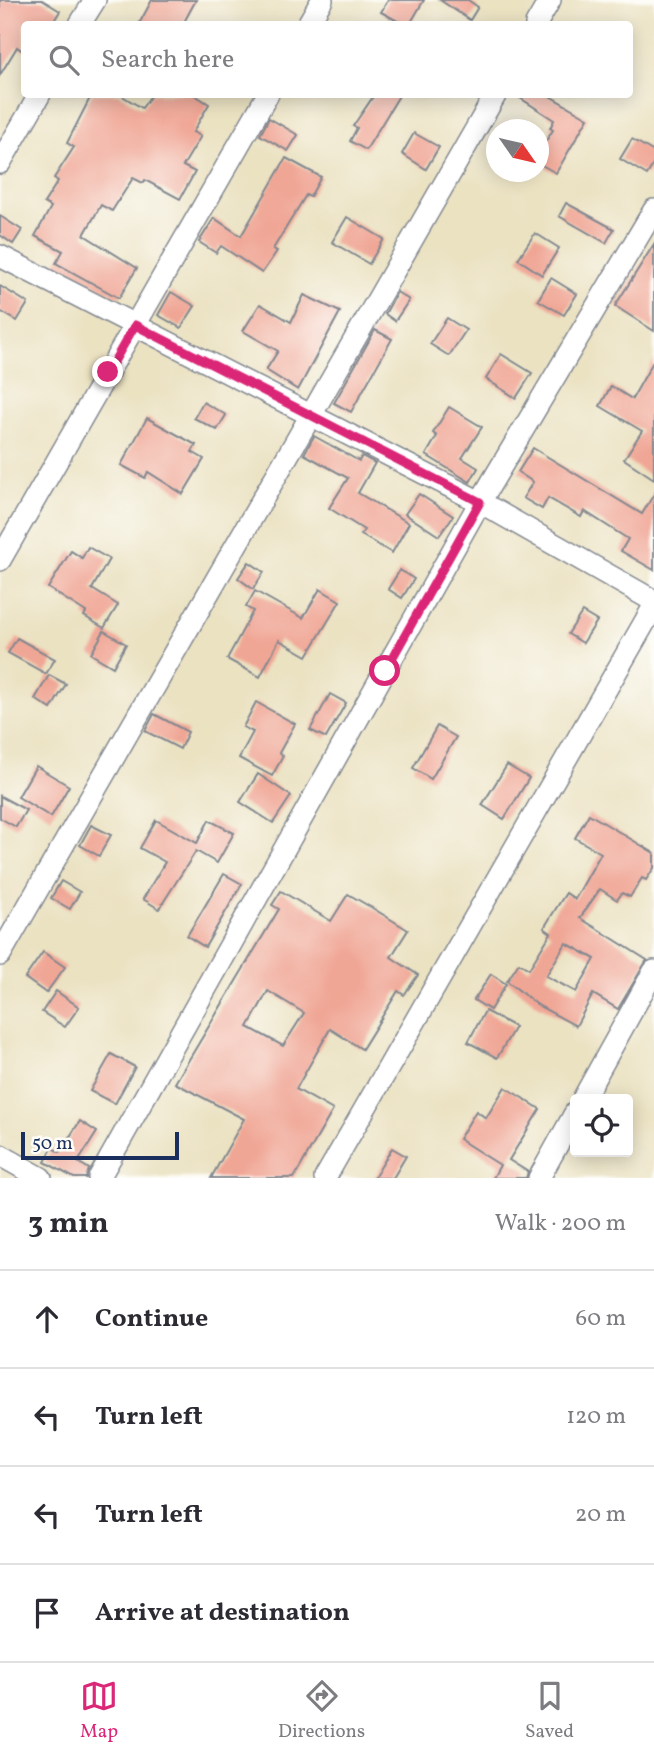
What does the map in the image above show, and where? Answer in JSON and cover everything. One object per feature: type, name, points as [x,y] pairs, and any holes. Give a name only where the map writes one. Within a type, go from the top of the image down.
[{"type":"street","points":[[82,21],[95,0]]},
{"type":"street","points":[[310,21],[322,0]]},
{"type":"street","points":[[538,21],[550,0]]},
{"type":"street","points":[[0,163],[38,98]]},
{"type":"street","points":[[0,560],[266,98]]},
{"type":"street","points":[[0,955],[494,98]]},
{"type":"street","points":[[99,1178],[480,502],[654,210]]},
{"type":"street","points":[[0,256],[480,502],[654,603],[325,1178]]},
{"type":"street","points":[[586,1094],[654,971]]},
{"type":"street","points":[[539,1178],[570,1121]]},
{"type":"street","points":[[0,1155],[41,1178]]},
{"type":"building","points":[[0,0],[42,0],[60,11],[54,21],[21,21],[21,50],[17,47],[0,75]]},
{"type":"building","points":[[152,0],[196,0],[185,21],[141,21]]},
{"type":"building","points":[[388,0],[424,0],[412,21],[398,21],[381,12]]},
{"type":"building","points":[[440,0],[468,0],[478,7],[470,20]]},
{"type":"building","points":[[90,98],[126,98],[142,108],[149,98],[199,98],[209,104],[193,132],[201,136],[183,166],[195,172],[180,199],[145,180],[143,183],[133,178],[112,211],[101,205],[84,235],[137,268],[119,298],[56,263],[63,251],[35,236],[51,207],[44,203],[58,181],[54,178],[74,147],[67,143]]},
{"type":"building","points":[[372,98],[398,98],[366,150],[350,141],[357,128],[353,126]]},
{"type":"building","points":[[520,98],[553,98],[588,118],[556,173],[549,169],[549,136],[553,130],[550,128],[554,120]]},
{"type":"building","points":[[269,118],[298,135],[288,151],[260,135]]},
{"type":"building","points":[[414,133],[439,147],[426,169],[402,154]]},
{"type":"building","points":[[632,139],[654,152],[654,163],[647,175],[620,159]]},
{"type":"building","points":[[286,158],[321,177],[310,197],[306,195],[273,249],[277,251],[262,273],[221,246],[216,253],[199,242],[214,218],[241,236]]},
{"type":"building","points":[[566,203],[614,229],[606,243],[559,216]]},
{"type":"building","points":[[0,216],[22,230],[13,244],[0,235]]},
{"type":"building","points":[[347,217],[384,239],[369,264],[332,242]]},
{"type":"building","points":[[535,233],[559,248],[542,275],[518,259]]},
{"type":"building","points":[[654,244],[654,331],[615,306]]},
{"type":"building","points":[[551,278],[577,294],[564,315],[538,300]]},
{"type":"building","points":[[0,286],[28,303],[17,321],[0,311]]},
{"type":"building","points":[[171,292],[195,306],[181,328],[158,315]]},
{"type":"building","points":[[397,292],[409,300],[395,321],[385,314]]},
{"type":"building","points":[[304,295],[340,312],[298,390],[266,370],[278,351],[243,331],[260,304],[291,322]]},
{"type":"building","points":[[447,318],[466,330],[449,356],[430,344]]},
{"type":"building","points":[[375,330],[392,339],[351,412],[334,403]]},
{"type":"building","points":[[501,354],[532,373],[516,398],[486,379]]},
{"type":"building","points":[[654,360],[654,479],[624,459],[642,431],[600,406],[611,386],[632,399]]},
{"type":"building","points":[[203,402],[226,415],[217,430],[194,418]]},
{"type":"building","points":[[449,407],[482,427],[462,458],[478,468],[470,482],[426,455],[437,436],[433,433]]},
{"type":"building","points":[[147,418],[196,445],[192,452],[204,459],[183,494],[148,472],[145,478],[121,465]]},
{"type":"building","points":[[314,436],[359,461],[362,456],[375,463],[358,493],[409,523],[392,553],[361,535],[364,530],[329,508],[348,478],[304,454]]},
{"type":"building","points":[[533,448],[642,514],[654,494],[654,570],[621,551],[628,539],[584,511],[581,517],[548,498],[542,509],[523,498],[533,482],[518,472]]},
{"type":"building","points":[[419,494],[453,516],[439,536],[405,514]]},
{"type":"building","points":[[88,547],[109,559],[92,589],[118,605],[104,628],[84,616],[86,612],[48,588],[71,551],[82,558]]},
{"type":"building","points":[[249,562],[264,572],[253,589],[238,578]]},
{"type":"building","points":[[400,570],[414,579],[402,598],[388,589]]},
{"type":"building","points":[[320,589],[340,601],[307,656],[279,640],[260,677],[227,659],[253,611],[246,607],[255,591],[303,618]]},
{"type":"building","points":[[582,612],[597,621],[583,643],[568,634]]},
{"type":"building","points":[[104,631],[126,644],[113,667],[91,654]]},
{"type":"building","points":[[17,638],[55,659],[46,674],[8,653]]},
{"type":"building","points":[[49,675],[66,684],[51,709],[35,699]]},
{"type":"building","points":[[330,694],[346,703],[326,738],[310,730]]},
{"type":"building","points":[[256,702],[295,724],[279,753],[283,756],[272,776],[239,758],[253,732],[243,727]]},
{"type":"building","points":[[154,714],[188,732],[180,749],[145,731]]},
{"type":"building","points":[[437,726],[456,737],[431,779],[413,768]]},
{"type":"building","points":[[507,765],[529,778],[504,819],[482,805]]},
{"type":"building","points":[[36,766],[69,786],[51,817],[18,797]]},
{"type":"building","points":[[258,774],[291,796],[273,823],[240,802]]},
{"type":"building","points":[[0,796],[26,810],[16,827],[0,818]]},
{"type":"building","points":[[589,814],[654,853],[654,868],[646,880],[642,878],[630,897],[622,893],[617,900],[600,889],[580,918],[647,960],[618,1009],[593,994],[576,1026],[539,1006],[507,981],[519,963],[529,969],[551,933],[544,928],[555,910],[566,893],[575,899],[601,853],[575,838]],"holes":[[[566,943],[595,959],[576,992],[546,976]]]},
{"type":"building","points":[[156,820],[197,843],[209,820],[234,833],[217,863],[196,851],[159,909],[143,899],[165,862],[140,848]]},
{"type":"building","points":[[91,825],[111,835],[99,856],[80,845]]},
{"type":"building","points":[[224,874],[242,884],[205,947],[187,936]]},
{"type":"building","points":[[61,881],[80,892],[70,909],[51,898]]},
{"type":"building","points":[[281,891],[331,921],[348,894],[408,930],[391,957],[418,975],[404,995],[398,991],[362,1049],[330,1029],[296,1089],[333,1110],[294,1178],[211,1178],[244,1119],[175,1083],[279,909],[272,905]],"holes":[[[268,991],[304,1013],[283,1046],[248,1027]]]},
{"type":"building","points":[[43,952],[65,967],[46,993],[25,978]]},
{"type":"building","points":[[491,974],[506,984],[490,1010],[474,1000]]},
{"type":"building","points":[[56,991],[79,1007],[65,1027],[42,1012]]},
{"type":"building","points":[[485,1011],[515,1027],[497,1058],[468,1042]]},
{"type":"building","points":[[111,1054],[135,1067],[115,1104],[90,1091]]},
{"type":"building","points":[[505,1087],[540,1109],[509,1160],[528,1172],[526,1178],[493,1178],[500,1165],[459,1139],[476,1111],[486,1118]]},
{"type":"building","points":[[80,1121],[97,1132],[78,1162],[89,1169],[86,1178],[74,1178],[45,1162],[52,1148],[60,1152]]},
{"type":"building","points":[[392,1148],[406,1156],[393,1178],[374,1178]]},
{"type":"route","points":[[108,372],[135,325],[480,502],[385,671]]}]
